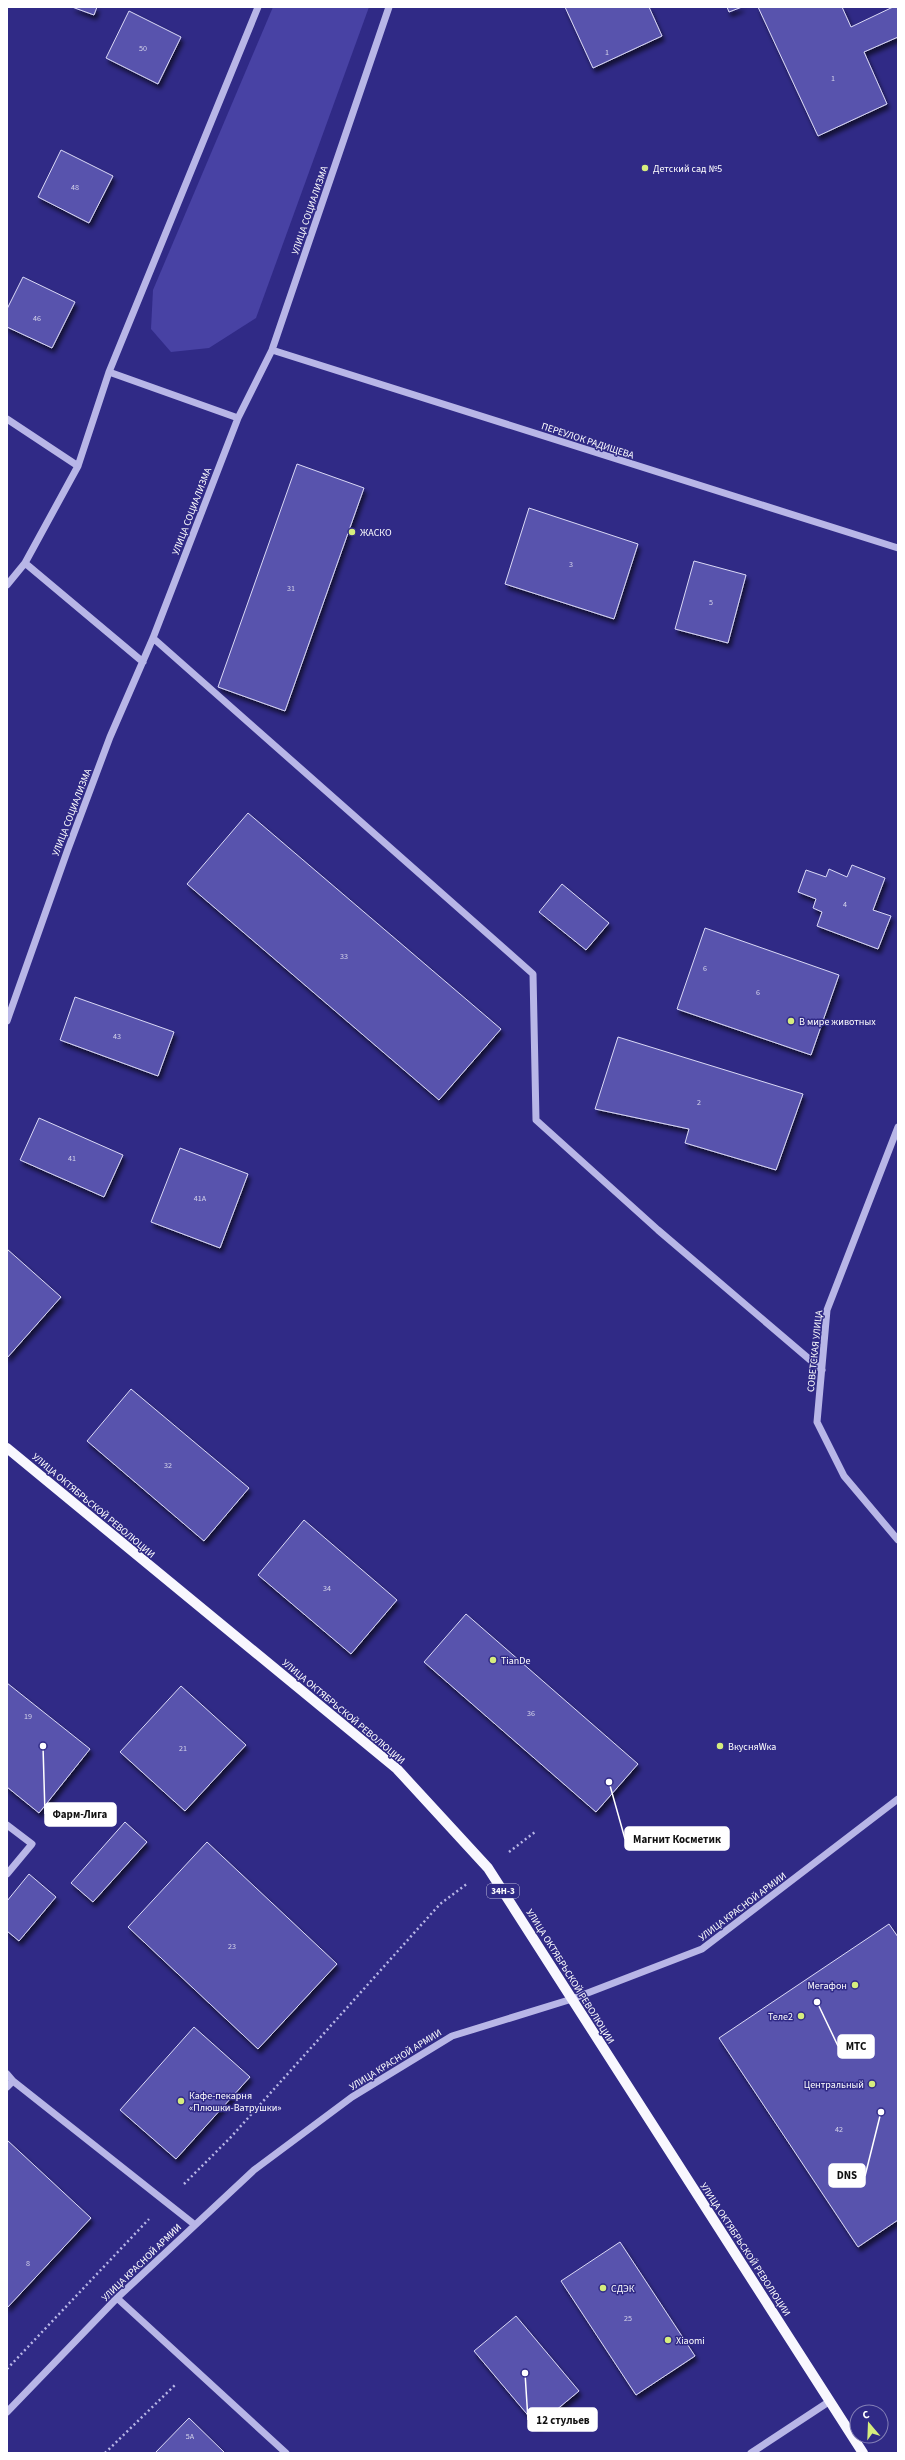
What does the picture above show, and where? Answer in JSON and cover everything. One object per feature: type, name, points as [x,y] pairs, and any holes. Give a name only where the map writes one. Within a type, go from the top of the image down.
[{"type":"main road","name":"УЛИЦА ОКТЯБРЬСКОЙ РЕВОЛЮЦИИ","points":[[7,1448],[396,1769],[488,1868],[863,2453]]},
{"type":"street","points":[[7,585],[25,563],[78,466],[109,372],[258,7]]},
{"type":"street","name":"УЛИЦА СОЦИАЛИЗМА","points":[[7,1021],[76,827],[110,737],[153,638],[238,418],[272,350],[389,7]]},
{"type":"street","name":"ПЕРЕУЛОК РАДИЩЕВА","points":[[272,350],[898,548]]},
{"type":"street","points":[[109,372],[238,418]]},
{"type":"street","points":[[7,419],[78,466]]},
{"type":"street","points":[[25,563],[143,662]]},
{"type":"street","points":[[153,638],[533,974],[536,1120],[658,1230],[822,1370]]},
{"type":"street","name":"СОВЕТСКАЯ УЛИЦА","points":[[898,1127],[827,1310],[817,1422],[844,1476],[898,1540]]},
{"type":"street","name":"УЛИЦА КРАСНОЙ АРМИИ","points":[[7,2412],[117,2298],[254,2170],[352,2097],[452,2036],[572,1999],[702,1949],[898,1799]]},
{"type":"street","points":[[7,1825],[32,1844],[7,1874]]},
{"type":"street","points":[[7,2074],[12,2081],[195,2225]]},
{"type":"street","points":[[7,2087],[12,2081]]},
{"type":"street","points":[[117,2298],[286,2453]]},
{"type":"street","points":[[751,2453],[830,2402]]},
{"type":"path","points":[[7,2369],[166,2202],[231,2137],[440,1904],[535,1832]]},
{"type":"path","points":[[105,2453],[193,2368]]},
{"type":"shaded area","points":[[273,7],[369,7],[256,318],[209,348],[171,352],[151,329],[153,290]]},
{"type":"building","points":[[72,7],[97,7],[94,15]]},
{"type":"building","points":[[565,7],[649,7],[662,36],[593,68]]},
{"type":"building","points":[[727,7],[742,7],[729,12]]},
{"type":"building","points":[[758,7],[842,7],[851,27],[893,7],[898,7],[898,37],[864,52],[887,104],[818,136]]},
{"type":"building","points":[[129,11],[181,37],[158,84],[106,58]]},
{"type":"building","points":[[61,150],[113,176],[89,223],[38,197]]},
{"type":"building","points":[[23,277],[75,302],[52,348],[7,327],[7,309]]},
{"type":"building","points":[[297,464],[364,488],[285,711],[218,687]]},
{"type":"building","points":[[529,508],[638,544],[614,619],[505,584]]},
{"type":"building","points":[[694,561],[746,575],[728,643],[675,629]]},
{"type":"building","points":[[248,813],[501,1029],[439,1100],[187,884]]},
{"type":"building","points":[[852,865],[885,878],[873,910],[891,916],[878,949],[817,926],[822,912],[813,908],[816,899],[798,892],[806,870],[826,877],[829,869],[847,877]]},
{"type":"building","points":[[562,884],[609,923],[586,950],[539,912]]},
{"type":"building","points":[[705,928],[839,975],[811,1055],[677,1009]]},
{"type":"building","points":[[75,997],[174,1032],[158,1076],[60,1040]]},
{"type":"building","points":[[618,1037],[803,1094],[776,1170],[685,1143],[689,1129],[595,1109]]},
{"type":"building","points":[[39,1118],[123,1155],[104,1197],[20,1160]]},
{"type":"building","points":[[180,1148],[248,1174],[220,1248],[151,1222]]},
{"type":"building","points":[[7,1249],[61,1297],[7,1358]]},
{"type":"building","points":[[131,1389],[249,1488],[204,1541],[87,1441]]},
{"type":"building","points":[[304,1520],[397,1600],[351,1654],[258,1575]]},
{"type":"building","points":[[466,1614],[638,1764],[596,1812],[424,1662]]},
{"type":"building","points":[[7,1683],[90,1749],[39,1813],[7,1787]]},
{"type":"building","points":[[181,1686],[246,1745],[185,1811],[120,1752]]},
{"type":"building","points":[[125,1822],[147,1842],[93,1902],[71,1883]]},
{"type":"building","points":[[207,1842],[337,1964],[258,2049],[128,1927]]},
{"type":"building","points":[[29,1874],[56,1897],[19,1941],[7,1931],[7,1901]]},
{"type":"building","points":[[889,1924],[898,1937],[898,2220],[858,2247],[719,2038]]},
{"type":"building","points":[[194,2027],[250,2077],[176,2159],[120,2110]]},
{"type":"building","points":[[7,2140],[91,2218],[7,2308]]},
{"type":"building","points":[[620,2242],[695,2356],[636,2395],[561,2281]]},
{"type":"building","points":[[516,2316],[579,2391],[537,2426],[474,2351]]},
{"type":"building","points":[[189,2418],[225,2453],[155,2453]]},
{"type":"place","name":"Детский сад №5","points":[[645,168]]},
{"type":"place","name":"ЖАСКО","points":[[352,532]]},
{"type":"place","name":"В мире животных","points":[[791,1021]]},
{"type":"place","name":"TianDe","points":[[493,1660]]},
{"type":"place","name":"Фарм-Лига","points":[[43,1746]]},
{"type":"place","name":"ВкусняWка","points":[[720,1746]]},
{"type":"place","name":"Магнит Косметик","points":[[609,1782]]},
{"type":"place","name":"Мегафон","points":[[855,1985]]},
{"type":"place","name":"МТС","points":[[817,2002]]},
{"type":"place","name":"Теле2","points":[[801,2016]]},
{"type":"place","name":"Центральный","points":[[872,2084]]},
{"type":"place","name":"Кафе-пекарня «Плюшки-Ватрушки»","points":[[181,2101]]},
{"type":"place","name":"DNS","points":[[881,2112]]},
{"type":"place","name":"СДЭК","points":[[603,2288]]},
{"type":"place","name":"Xiaomi","points":[[668,2340]]},
{"type":"place","name":"12 стульев","points":[[525,2373]]}]
